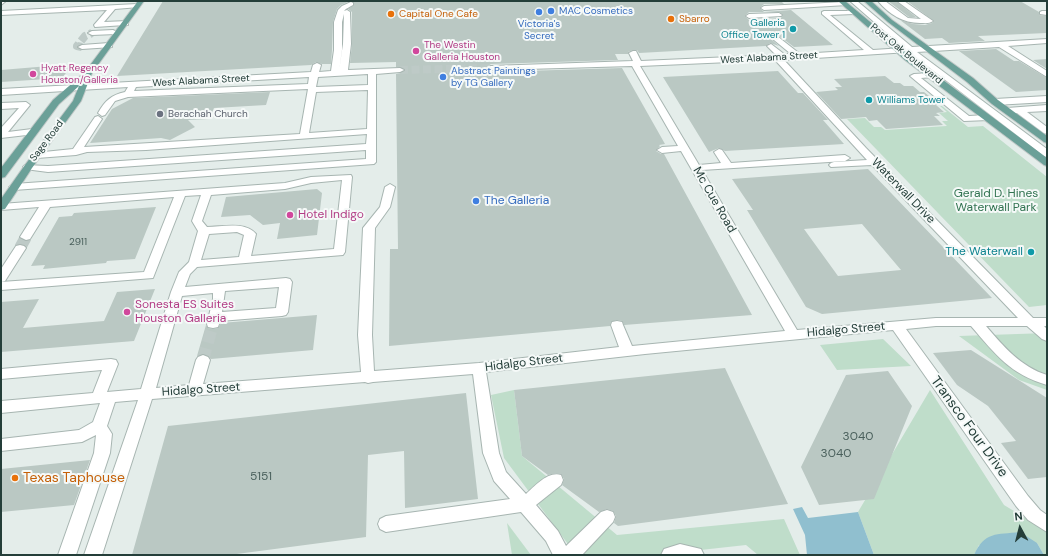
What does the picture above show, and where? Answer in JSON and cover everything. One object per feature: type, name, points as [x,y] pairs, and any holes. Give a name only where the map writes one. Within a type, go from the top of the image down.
[{"type":"main road","name":"Post Oak Boulevard","points":[[867,1],[890,21],[970,80],[1007,111],[1047,140]]},
{"type":"main road","name":"Post Oak Boulevard","points":[[846,2],[854,12],[900,51],[1047,164]]},
{"type":"main road","name":"Sage Road","points":[[1,207],[28,167],[77,101],[88,74],[139,4]]},
{"type":"main road","name":"Sage Road","points":[[1,175],[4,167],[56,102],[70,88],[88,74]]},
{"type":"main road","points":[[4,167],[28,167]]},
{"type":"street","points":[[858,1],[914,50],[1047,154]]},
{"type":"street","points":[[881,1],[900,18],[906,21],[929,21],[900,1]]},
{"type":"street","points":[[764,8],[846,2],[1047,148]]},
{"type":"street","points":[[2,14],[112,8],[139,4]]},
{"type":"street","points":[[344,73],[348,44],[347,11],[350,4]]},
{"type":"street","points":[[335,73],[338,50],[338,22],[341,10],[344,6],[350,4]]},
{"type":"street","points":[[112,8],[98,25],[125,24]]},
{"type":"street","points":[[854,12],[820,13],[872,53]]},
{"type":"street","points":[[749,16],[786,15]]},
{"type":"street","points":[[92,33],[118,32]]},
{"type":"street","points":[[777,38],[799,57]]},
{"type":"street","points":[[1027,38],[1034,42]]},
{"type":"street","name":"West Alabama Street","points":[[492,68],[524,63],[626,65],[781,58],[928,50],[1047,41]]},
{"type":"street","points":[[1000,44],[1047,74]]},
{"type":"street","points":[[82,47],[109,45]]},
{"type":"street","name":"Waterwall Drive","points":[[771,46],[863,150],[1030,322],[1047,336]]},
{"type":"street","points":[[620,54],[626,65]]},
{"type":"street","name":"Mc Cue Road","points":[[633,54],[637,64],[695,168],[793,334]]},
{"type":"street","points":[[304,136],[317,64]]},
{"type":"street","points":[[253,78],[256,68]]},
{"type":"street","points":[[232,79],[236,69]]},
{"type":"street","name":"West Alabama Street","points":[[1,92],[400,70]]},
{"type":"street","points":[[14,187],[371,162],[372,71]]},
{"type":"street","points":[[931,75],[914,76],[967,118],[986,118]]},
{"type":"street","points":[[128,94],[134,84]]},
{"type":"street","points":[[76,152],[109,101],[115,97],[128,94],[373,87]]},
{"type":"street","points":[[996,102],[1047,99]]},
{"type":"street","points":[[1,106],[26,105],[1,134]]},
{"type":"street","points":[[1007,111],[1047,108]]},
{"type":"street","points":[[1019,110],[1047,131]]},
{"type":"street","points":[[37,155],[76,152],[87,149],[146,147],[372,131]]},
{"type":"street","points":[[1,134],[32,132]]},
{"type":"street","points":[[28,167],[48,169],[371,147]]},
{"type":"street","points":[[662,150],[684,148]]},
{"type":"street","points":[[730,165],[763,158],[863,150]]},
{"type":"street","points":[[719,152],[730,165],[769,170],[875,162]]},
{"type":"street","points":[[695,168],[845,158]]},
{"type":"street","points":[[60,184],[70,167]]},
{"type":"street","points":[[1,207],[284,186],[311,180],[347,178],[339,252],[194,264]]},
{"type":"street","points":[[368,378],[366,334],[369,228],[385,207],[390,187]]},
{"type":"street","points":[[204,231],[197,221],[207,192]]},
{"type":"street","points":[[1,286],[149,275],[181,194]]},
{"type":"street","points":[[26,237],[47,204]]},
{"type":"street","points":[[204,231],[239,229],[250,234],[244,260]]},
{"type":"street","points":[[93,555],[148,394],[177,292],[185,272],[194,264],[204,231]]},
{"type":"street","points":[[1,278],[20,248]]},
{"type":"street","points":[[177,292],[219,288],[286,282],[282,312],[214,320],[219,299],[219,288]]},
{"type":"street","name":"Hidalgo Street","points":[[1,407],[104,397],[368,378],[479,368],[627,351],[896,325],[936,322],[1047,322]]},
{"type":"street","points":[[974,322],[1017,367],[1034,377],[1047,380]]},
{"type":"street","points":[[617,325],[627,351]]},
{"type":"street","name":"Transco Four Drive","points":[[896,325],[1022,501],[1034,515],[1047,524]]},
{"type":"street","points":[[194,390],[203,360]]},
{"type":"street","points":[[1,374],[111,364],[99,426],[104,434],[102,454],[67,555]]},
{"type":"street","points":[[479,368],[490,454],[500,476],[552,536],[562,555]]},
{"type":"street","points":[[1,445],[82,436],[99,426]]},
{"type":"street","points":[[386,524],[525,504],[555,480]]},
{"type":"street","points":[[568,555],[578,548],[607,517]]},
{"type":"street","points":[[670,555],[680,552],[694,555]]},
{"type":"green space","name":"Gerald D. Hines Waterwall Park","points":[[940,106],[968,127],[983,126],[1047,177],[1047,305],[1029,307],[847,119],[865,118],[874,127],[881,127],[885,130],[947,126],[942,121],[948,121],[939,113],[947,112]]},
{"type":"green space","points":[[1047,333],[1047,390],[1019,380],[959,336]]},
{"type":"green space","points":[[883,339],[911,366],[837,370],[820,345]]},
{"type":"green space","points":[[514,390],[522,456],[617,535],[784,519],[800,555],[758,555],[746,545],[655,555],[576,555],[504,458],[491,395]]},
{"type":"green space","points":[[930,390],[1004,505],[1047,531],[1047,555],[1044,555],[1037,543],[979,545],[974,555],[874,555],[858,512]]},
{"type":"green space","points":[[507,523],[531,555],[512,555]]},
{"type":"water","points":[[802,507],[808,518],[858,512],[874,555],[807,555],[805,535],[793,509]]},
{"type":"water","points":[[1020,532],[1037,543],[1044,555],[974,555],[978,547],[987,538],[998,534]]},
{"type":"building","points":[[163,1],[350,1],[341,5],[337,9],[333,22],[331,64],[316,62],[311,65],[117,76]]},
{"type":"building","name":"The Galleria","points":[[352,1],[781,1],[784,4],[764,4],[760,8],[764,12],[791,10],[833,45],[794,47],[778,35],[774,34],[772,40],[779,46],[770,43],[766,46],[639,53],[637,50],[633,50],[628,52],[628,54],[615,54],[618,60],[491,64],[486,67],[491,72],[622,68],[665,144],[659,145],[660,146],[656,151],[664,154],[752,315],[624,325],[622,321],[617,320],[611,322],[610,326],[389,346],[390,249],[398,249],[396,74],[401,73],[405,69],[396,67],[396,62],[350,63],[352,44],[352,12],[348,9],[354,5]],"holes":[[[749,12],[779,12],[783,15],[781,18],[749,20],[745,16]]]},
{"type":"building","points":[[888,1],[896,1],[916,17],[909,17]]},
{"type":"building","points":[[907,1],[1020,1],[1039,12],[1039,15],[1047,16],[1047,33],[978,36],[985,41],[949,43],[942,38],[925,39],[900,20],[913,24],[925,25],[934,21]]},
{"type":"building","points":[[996,49],[1014,61],[1019,61],[1047,78],[1047,90],[1016,92],[959,51]]},
{"type":"building","points":[[1047,59],[1047,69],[1033,60]]},
{"type":"building","name":"Hyatt Regency Houston/Galleria","points":[[73,64],[62,78],[1,82],[1,70]]},
{"type":"building","points":[[778,71],[798,93],[803,93],[828,120],[823,120],[844,144],[725,151],[719,148],[709,152],[663,77]]},
{"type":"building","name":"Williams Tower","points":[[885,76],[894,83],[900,83],[904,86],[913,86],[920,92],[924,92],[939,104],[936,105],[944,112],[936,113],[940,116],[934,116],[943,125],[886,129],[877,120],[869,121],[866,117],[841,119],[816,92],[838,90],[835,87],[842,87],[834,79]]},
{"type":"building","name":"Berachah Church","points":[[270,92],[266,105],[214,108],[209,119],[188,120],[195,127],[170,140],[161,138],[90,143],[112,109],[133,98]]},
{"type":"building","points":[[868,169],[992,298],[822,314],[806,307],[747,210],[753,210],[732,179]],"holes":[[[862,224],[901,270],[838,276],[804,229]]]},
{"type":"building","name":"Hotel Indigo","points":[[317,189],[322,193],[317,235],[277,239],[280,223],[263,225],[250,215],[221,217],[226,197]]},
{"type":"building","points":[[156,207],[135,259],[43,269],[45,265],[31,266],[59,217],[72,216],[74,213]]},
{"type":"building","name":"Sonesta ES Suites Houston Galleria","points":[[155,289],[134,341],[1,352],[1,302],[39,299],[23,328],[104,321],[117,292]]},
{"type":"building","points":[[317,315],[313,350],[211,359],[204,354],[197,356],[206,325],[208,328],[213,329],[218,328],[221,323]]},
{"type":"building","points":[[971,350],[1047,398],[1047,477],[1028,479],[1001,443],[1016,441],[988,406],[957,385],[933,353]]},
{"type":"building","points":[[725,368],[788,504],[618,526],[614,523],[616,516],[613,511],[607,509],[599,512],[562,485],[564,479],[561,474],[556,473],[548,475],[522,456],[514,390]]},
{"type":"building","points":[[888,371],[912,406],[874,499],[819,505],[801,467],[846,375]]},
{"type":"building","points":[[466,393],[478,499],[405,508],[404,451],[368,455],[366,537],[229,555],[132,555],[168,426]]},
{"type":"building","points":[[90,460],[74,505],[1,512],[1,469]]},
{"type":"tunnel","points":[[82,47],[77,46],[85,36],[92,33]]},
{"type":"tunnel","points":[[400,70],[491,68]]},
{"type":"tunnel","points":[[20,248],[26,237]]},
{"type":"tunnel","points":[[203,360],[213,324]]},
{"type":"place","name":"MAC Cosmetics","points":[[551,11]]},
{"type":"place","name":"Victoria's Secret","points":[[539,12]]},
{"type":"place","name":"Capital One Cafe","points":[[391,14]]},
{"type":"place","name":"Sbarro","points":[[671,19]]},
{"type":"place","name":"Galleria Office Tower 1","points":[[793,29]]},
{"type":"place","name":"The Westin Galleria Houston","points":[[416,51]]},
{"type":"place","name":"Hyatt Regency Houston/Galleria","points":[[33,74]]},
{"type":"place","name":"Abstract Paintings by TG Gallery","points":[[443,77]]},
{"type":"place","name":"Williams Tower","points":[[869,100]]},
{"type":"place","name":"Berachah Church","points":[[160,114]]},
{"type":"place","name":"The Galleria","points":[[476,201]]},
{"type":"place","name":"Hotel Indigo","points":[[290,215]]},
{"type":"place","name":"The Waterwall","points":[[1031,252]]},
{"type":"place","name":"Sonesta ES Suites Houston Galleria","points":[[127,312]]},
{"type":"place","name":"Texas Taphouse","points":[[15,478]]}]
